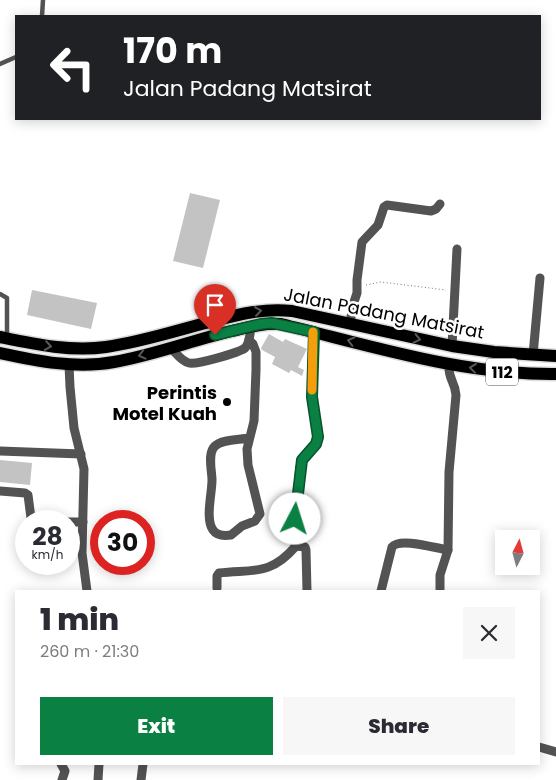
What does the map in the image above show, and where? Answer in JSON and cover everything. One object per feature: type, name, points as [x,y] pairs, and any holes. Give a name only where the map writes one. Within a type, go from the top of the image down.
[{"type":"main road","name":"Jalan Padang Matsirat","points":[[3,338],[53,347],[76,349],[103,348],[248,312],[276,309],[350,323],[452,346],[494,352],[556,356]]},
{"type":"main road","name":"Jalan Padang Matsirat","points":[[0,354],[69,365],[98,365],[116,362],[252,326],[276,324],[449,365],[513,373],[556,374]]},
{"type":"main road","points":[[449,365],[452,346]]},
{"type":"street","points":[[350,323],[352,305],[357,292],[362,242],[378,225],[384,207],[387,205],[431,211],[436,210],[440,204]]},
{"type":"street","points":[[452,346],[457,250]]},
{"type":"street","points":[[533,354],[540,278]]},
{"type":"street","points":[[171,348],[187,363],[194,364],[236,353],[244,348],[249,340],[252,326]]},
{"type":"street","points":[[296,546],[293,538],[300,467],[302,460],[316,444],[318,437],[312,397],[314,332]]},
{"type":"street","points":[[249,340],[256,352],[254,421],[247,448],[248,465],[260,514],[255,521],[242,526],[230,535],[218,535],[210,526],[213,448],[217,444],[249,438]]},
{"type":"street","points":[[69,365],[72,414],[84,469],[82,553],[87,590]]},
{"type":"street","points":[[440,590],[440,574],[448,550],[449,472],[456,395],[456,387],[448,376],[449,365]]},
{"type":"street","points":[[0,451],[80,454]]},
{"type":"street","points":[[0,491],[25,493],[28,495],[30,510]]},
{"type":"street","points":[[381,590],[392,547],[397,542],[448,550]]},
{"type":"street","points":[[217,588],[217,576],[219,573],[269,568],[285,559],[296,546]]},
{"type":"street","points":[[296,546],[305,547],[306,550],[307,590]]},
{"type":"street","points":[[540,747],[556,752]]},
{"type":"street","points":[[62,765],[65,770],[62,780]]},
{"type":"street","points":[[98,780],[99,765]]},
{"type":"street","points":[[141,780],[143,765]]},
{"type":"lane","points":[[42,15],[43,0]]},
{"type":"lane","points":[[0,64],[15,57]]},
{"type":"lane","points":[[0,294],[7,298],[3,338]]},
{"type":"path","points":[[357,292],[369,284],[381,282],[454,291]]},
{"type":"building","points":[[190,193],[220,200],[203,268],[173,261]]},
{"type":"building","points":[[32,290],[97,303],[91,329],[27,315]]},
{"type":"building","points":[[269,334],[283,342],[285,339],[307,349],[298,367],[304,370],[302,376],[291,370],[289,373],[272,364],[275,357],[261,348]]},
{"type":"building","points":[[0,460],[32,463],[30,485],[0,482]]},
{"type":"slow traffic","points":[[312,390],[313,332]]},
{"type":"place","name":"Perintis Motel Kuah","points":[[227,402]]},
{"type":"route","points":[[215,335],[272,323],[314,332],[312,397],[318,437],[316,444],[302,460],[300,467],[295,519]]}]
